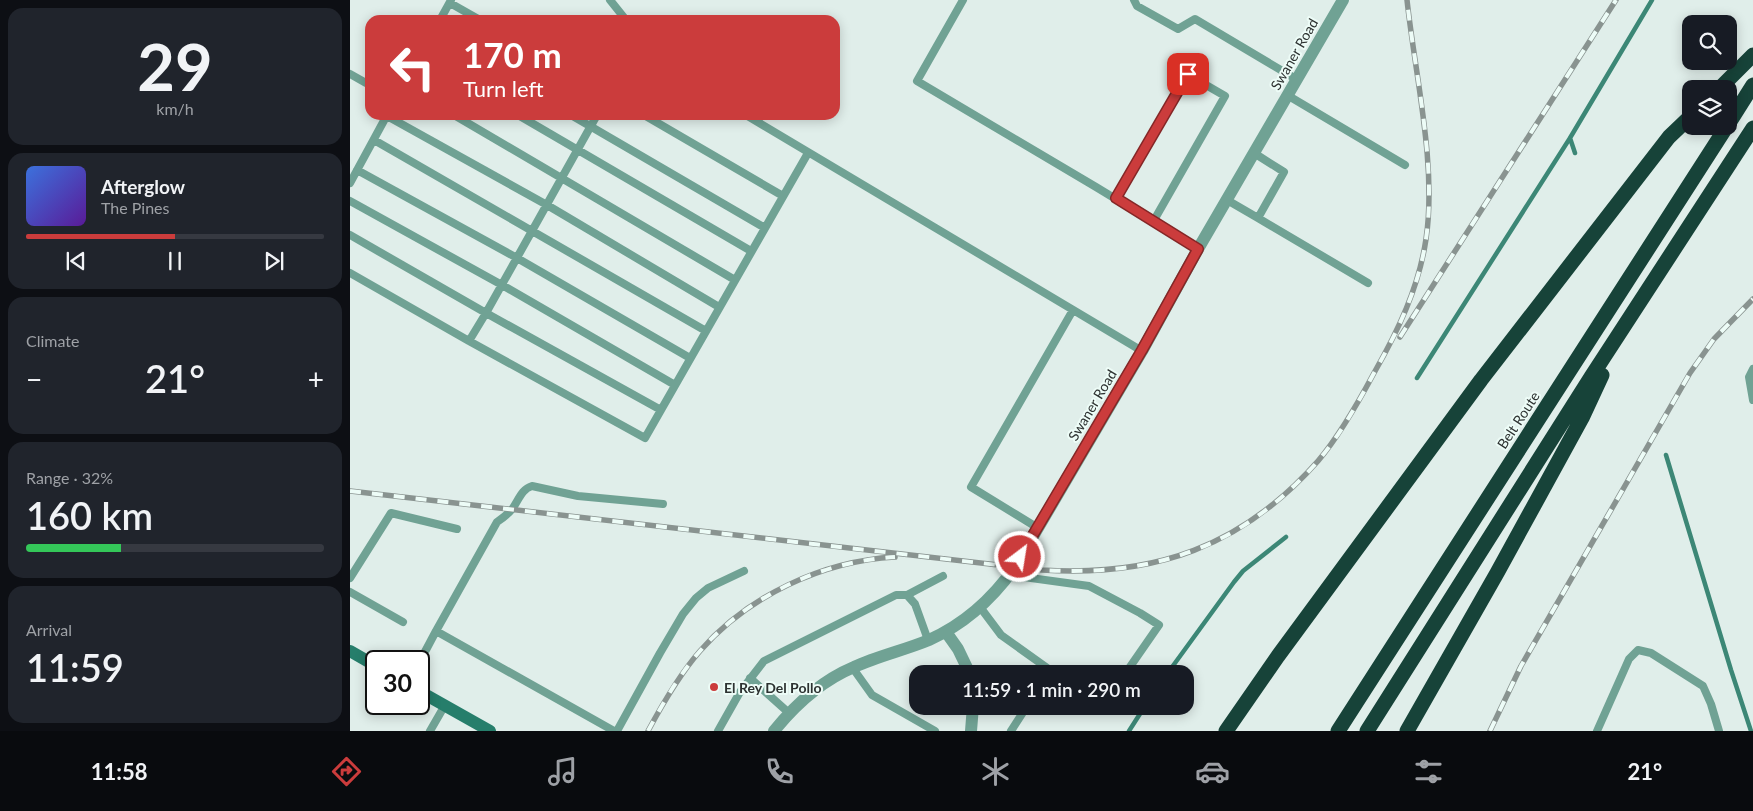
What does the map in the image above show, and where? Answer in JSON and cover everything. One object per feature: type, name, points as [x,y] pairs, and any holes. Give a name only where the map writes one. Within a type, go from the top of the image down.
[{"type":"highway","points":[[1728,80],[1753,55]]},
{"type":"highway","points":[[1737,110],[1753,85]]},
{"type":"highway","points":[[1226,731],[1278,656],[1481,380],[1654,156],[1682,125]]},
{"type":"highway","points":[[1366,731],[1753,128]]},
{"type":"highway","name":"Belt Route","points":[[1338,731],[1720,135]]},
{"type":"highway","points":[[1406,731],[1492,582],[1582,418],[1625,326]]},
{"type":"main road","points":[[350,652],[365,660]]},
{"type":"main road","points":[[430,697],[490,731]]},
{"type":"street","name":"Swaner Road","points":[[774,731],[789,713],[821,686],[852,667],[928,640],[946,632],[963,621],[992,596],[1009,575],[1142,350],[1198,249],[1343,0]]},
{"type":"street","points":[[946,632],[958,649],[966,665]]},
{"type":"street","points":[[971,731],[972,715]]},
{"type":"lane","points":[[610,0],[622,15]]},
{"type":"lane","points":[[962,0],[916,82],[1116,198],[1198,249]]},
{"type":"lane","points":[[1134,0],[1138,6],[1178,29],[1194,19],[1296,79]]},
{"type":"lane","points":[[443,15],[451,1],[472,15]]},
{"type":"lane","points":[[350,74],[365,82]]},
{"type":"lane","points":[[1116,198],[1188,74],[1225,96],[1153,222]]},
{"type":"lane","points":[[1287,95],[1405,165]]},
{"type":"lane","points":[[350,183],[385,120]]},
{"type":"lane","points":[[394,120],[547,205],[719,307]]},
{"type":"lane","points":[[463,120],[735,280]]},
{"type":"lane","points":[[527,120],[751,252]]},
{"type":"lane","points":[[580,120],[765,228]]},
{"type":"lane","points":[[469,341],[594,120]]},
{"type":"lane","points":[[653,120],[784,196]]},
{"type":"lane","points":[[754,120],[1142,350]]},
{"type":"lane","points":[[374,140],[706,331]]},
{"type":"lane","points":[[350,273],[644,438],[808,153]]},
{"type":"lane","points":[[1254,154],[1284,172],[1258,218]]},
{"type":"lane","points":[[357,170],[517,258],[690,358]]},
{"type":"lane","points":[[1227,200],[1368,283]]},
{"type":"lane","points":[[350,201],[502,285],[675,385]]},
{"type":"lane","points":[[350,235],[660,410]]},
{"type":"lane","points":[[1038,528],[971,487],[1073,310]]},
{"type":"lane","points":[[1753,369],[1749,377],[1753,400]]},
{"type":"lane","points":[[426,650],[497,522],[512,509],[526,489],[532,486],[578,496],[663,504]]},
{"type":"lane","points":[[350,578],[390,513],[457,529]]},
{"type":"lane","points":[[436,632],[616,731],[683,614],[696,598],[708,588],[744,571]]},
{"type":"lane","points":[[1009,575],[1089,586],[1159,625],[1131,665]]},
{"type":"lane","points":[[718,731],[740,692],[764,661],[896,595],[907,595],[943,576]]},
{"type":"lane","points":[[350,592],[403,622]]},
{"type":"lane","points":[[907,595],[915,604],[928,640]]},
{"type":"lane","points":[[980,608],[1001,635],[1040,665]]},
{"type":"lane","points":[[1597,731],[1629,659],[1638,650],[1651,653],[1702,686],[1711,704],[1718,731]]},
{"type":"lane","points":[[852,667],[872,695],[935,731]]},
{"type":"lane","points":[[750,678],[789,713]]},
{"type":"lane","points":[[430,731],[445,706]]},
{"type":"lane","points":[[1011,731],[1021,715]]},
{"type":"waterway","points":[[1417,378],[1570,138],[1652,0]]},
{"type":"waterway","points":[[1570,138],[1575,153]]},
{"type":"waterway","points":[[1666,455],[1751,731]]},
{"type":"waterway","points":[[1174,665],[1243,571],[1286,537]]},
{"type":"waterway","points":[[1129,731],[1139,715]]},
{"type":"railway","points":[[350,491],[1042,570],[1083,571],[1122,568],[1159,561],[1194,550],[1227,535],[1259,515],[1289,491],[1326,451],[1362,396],[1399,325],[1413,291],[1426,239],[1429,211],[1429,181],[1424,120],[1407,0]]},
{"type":"railway","points":[[1400,337],[1616,0]]},
{"type":"railway","points":[[1490,731],[1521,666],[1690,373],[1714,339],[1753,299]]},
{"type":"railway","points":[[648,731],[692,660],[719,631],[740,614],[788,585],[814,574],[868,560],[895,557]]},
{"type":"place","name":"El Rey Del Pollo","points":[[714,687]]},
{"type":"route","points":[[1020,557],[1142,350],[1198,249],[1116,198],[1188,74]]}]
